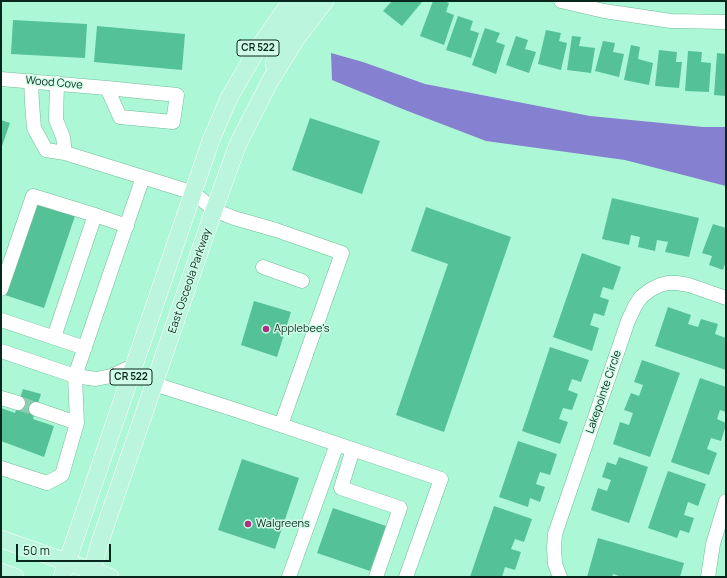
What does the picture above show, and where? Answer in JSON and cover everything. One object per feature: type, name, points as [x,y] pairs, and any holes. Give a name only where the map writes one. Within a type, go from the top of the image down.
[{"type":"main road","name":"CR 522","points":[[64,570],[211,140],[229,98],[255,53],[291,1]]},
{"type":"main road","points":[[270,81],[281,39],[310,1]]},
{"type":"main road","name":"East Osceola Parkway","points":[[91,574],[100,542],[154,384],[238,144],[270,81],[296,40],[325,1]]},
{"type":"main road","points":[[1,539],[64,570],[110,577]]},
{"type":"main road","points":[[1,572],[15,577]]},
{"type":"street","points":[[561,1],[604,11],[671,21],[726,22]]},
{"type":"street","name":"Wood Cove","points":[[1,79],[57,83],[108,88],[177,95],[173,122],[120,117],[108,88]]},
{"type":"street","points":[[31,81],[34,128],[46,150],[66,153],[194,193],[214,210],[234,218],[276,230],[342,253],[281,425]]},
{"type":"street","points":[[57,83],[56,120],[63,137],[66,153]]},
{"type":"street","points":[[1,468],[46,483],[62,475],[77,423],[75,376],[144,177]]},
{"type":"street","points":[[1,289],[33,196],[127,226]]},
{"type":"street","points":[[54,337],[95,215]]},
{"type":"street","points":[[263,267],[302,281]]},
{"type":"street","name":"Lakepointe Circle","points":[[560,577],[555,564],[555,534],[626,328],[635,306],[641,297],[650,290],[668,283],[689,285],[726,298]]},
{"type":"street","points":[[1,320],[85,348]]},
{"type":"street","points":[[1,351],[75,376],[96,379],[111,376],[135,365]]},
{"type":"street","points":[[154,384],[441,479],[406,577]]},
{"type":"street","points":[[1,398],[18,403]]},
{"type":"street","points":[[36,409],[77,423]]},
{"type":"street","points":[[291,573],[337,444]]},
{"type":"street","points":[[353,450],[340,488],[400,508],[376,577]]},
{"type":"street","points":[[708,577],[713,544],[726,501]]},
{"type":"shaded area","points":[[331,53],[363,62],[425,84],[590,116],[703,127],[726,127],[726,186],[625,160],[486,141],[332,80]]},
{"type":"building","points":[[392,1],[422,2],[402,26],[383,11]]},
{"type":"building","points":[[433,1],[443,1],[449,3],[446,12],[454,15],[444,45],[420,36]]},
{"type":"building","points":[[458,16],[473,21],[470,30],[479,33],[471,58],[446,50]]},
{"type":"building","points":[[13,20],[87,24],[85,58],[11,54]]},
{"type":"building","points":[[97,26],[185,34],[182,70],[94,62]]},
{"type":"building","points":[[485,28],[500,33],[496,42],[505,45],[496,74],[472,65]]},
{"type":"building","points":[[546,30],[561,33],[559,41],[567,43],[561,70],[538,64]]},
{"type":"building","points":[[516,36],[528,40],[525,49],[536,52],[529,73],[506,65]]},
{"type":"building","points":[[572,36],[581,37],[579,46],[595,48],[591,73],[567,70]]},
{"type":"building","points":[[603,41],[615,43],[613,52],[624,54],[619,77],[595,71]]},
{"type":"building","points":[[631,45],[640,47],[638,59],[653,63],[649,85],[624,80]]},
{"type":"building","points":[[659,50],[677,52],[676,62],[682,62],[679,88],[655,86]]},
{"type":"building","points":[[688,51],[702,52],[701,62],[711,63],[709,92],[685,91]]},
{"type":"building","points":[[717,53],[726,54],[726,96],[714,95]]},
{"type":"building","points":[[310,118],[380,141],[362,194],[292,170]]},
{"type":"building","points":[[1,120],[10,123],[1,149]]},
{"type":"building","points":[[612,198],[699,218],[689,257],[665,252],[668,242],[657,240],[655,251],[638,247],[640,237],[631,235],[629,245],[602,239]]},
{"type":"building","points":[[33,202],[75,216],[44,308],[2,294]]},
{"type":"building","points":[[426,207],[511,237],[444,432],[396,415],[448,264],[411,251]]},
{"type":"building","points":[[713,224],[726,228],[726,261],[723,270],[709,265],[712,256],[702,253]]},
{"type":"building","points":[[582,253],[621,267],[613,290],[603,287],[600,297],[609,300],[604,316],[594,313],[590,325],[599,328],[592,351],[553,337]]},
{"type":"building","name":"Applebee's","points":[[254,301],[291,312],[277,357],[241,345]]},
{"type":"building","points":[[668,307],[691,315],[688,324],[698,327],[701,319],[718,324],[715,334],[726,338],[726,370],[655,346]]},
{"type":"building","points":[[550,347],[589,360],[581,382],[572,379],[568,390],[578,394],[572,410],[563,408],[559,419],[568,422],[560,444],[522,431]]},
{"type":"building","points":[[642,360],[680,373],[650,457],[613,444],[620,422],[629,425],[633,413],[624,410],[631,393],[639,396],[643,385],[634,382]]},
{"type":"building","points":[[700,378],[726,387],[726,412],[720,410],[717,419],[726,423],[726,425],[721,441],[711,438],[707,449],[717,453],[709,475],[671,462]]},
{"type":"building","points":[[23,389],[41,394],[33,419],[54,426],[44,457],[1,441],[1,408],[15,413]]},
{"type":"building","points":[[518,441],[557,454],[550,475],[540,472],[536,484],[545,487],[540,502],[530,498],[528,507],[499,497]]},
{"type":"building","points":[[619,457],[648,467],[629,523],[591,510],[598,488],[607,491],[611,480],[602,477],[607,462],[616,465]]},
{"type":"building","name":"Walgreens","points":[[242,459],[299,478],[275,549],[218,530]]},
{"type":"building","points":[[668,471],[706,484],[698,506],[688,502],[684,515],[694,518],[689,533],[680,530],[677,538],[648,528]]},
{"type":"building","points":[[494,506],[532,519],[524,542],[515,539],[511,549],[521,552],[515,570],[505,567],[502,577],[470,577]]},
{"type":"building","points":[[333,508],[386,526],[370,571],[317,553]]},
{"type":"building","points":[[598,538],[684,563],[680,577],[622,577],[613,574],[612,577],[587,577]]},
{"type":"tunnel","points":[[18,403],[36,409]]},
{"type":"place","name":"Applebee's","points":[[266,329]]},
{"type":"place","name":"Walgreens","points":[[248,524]]}]
